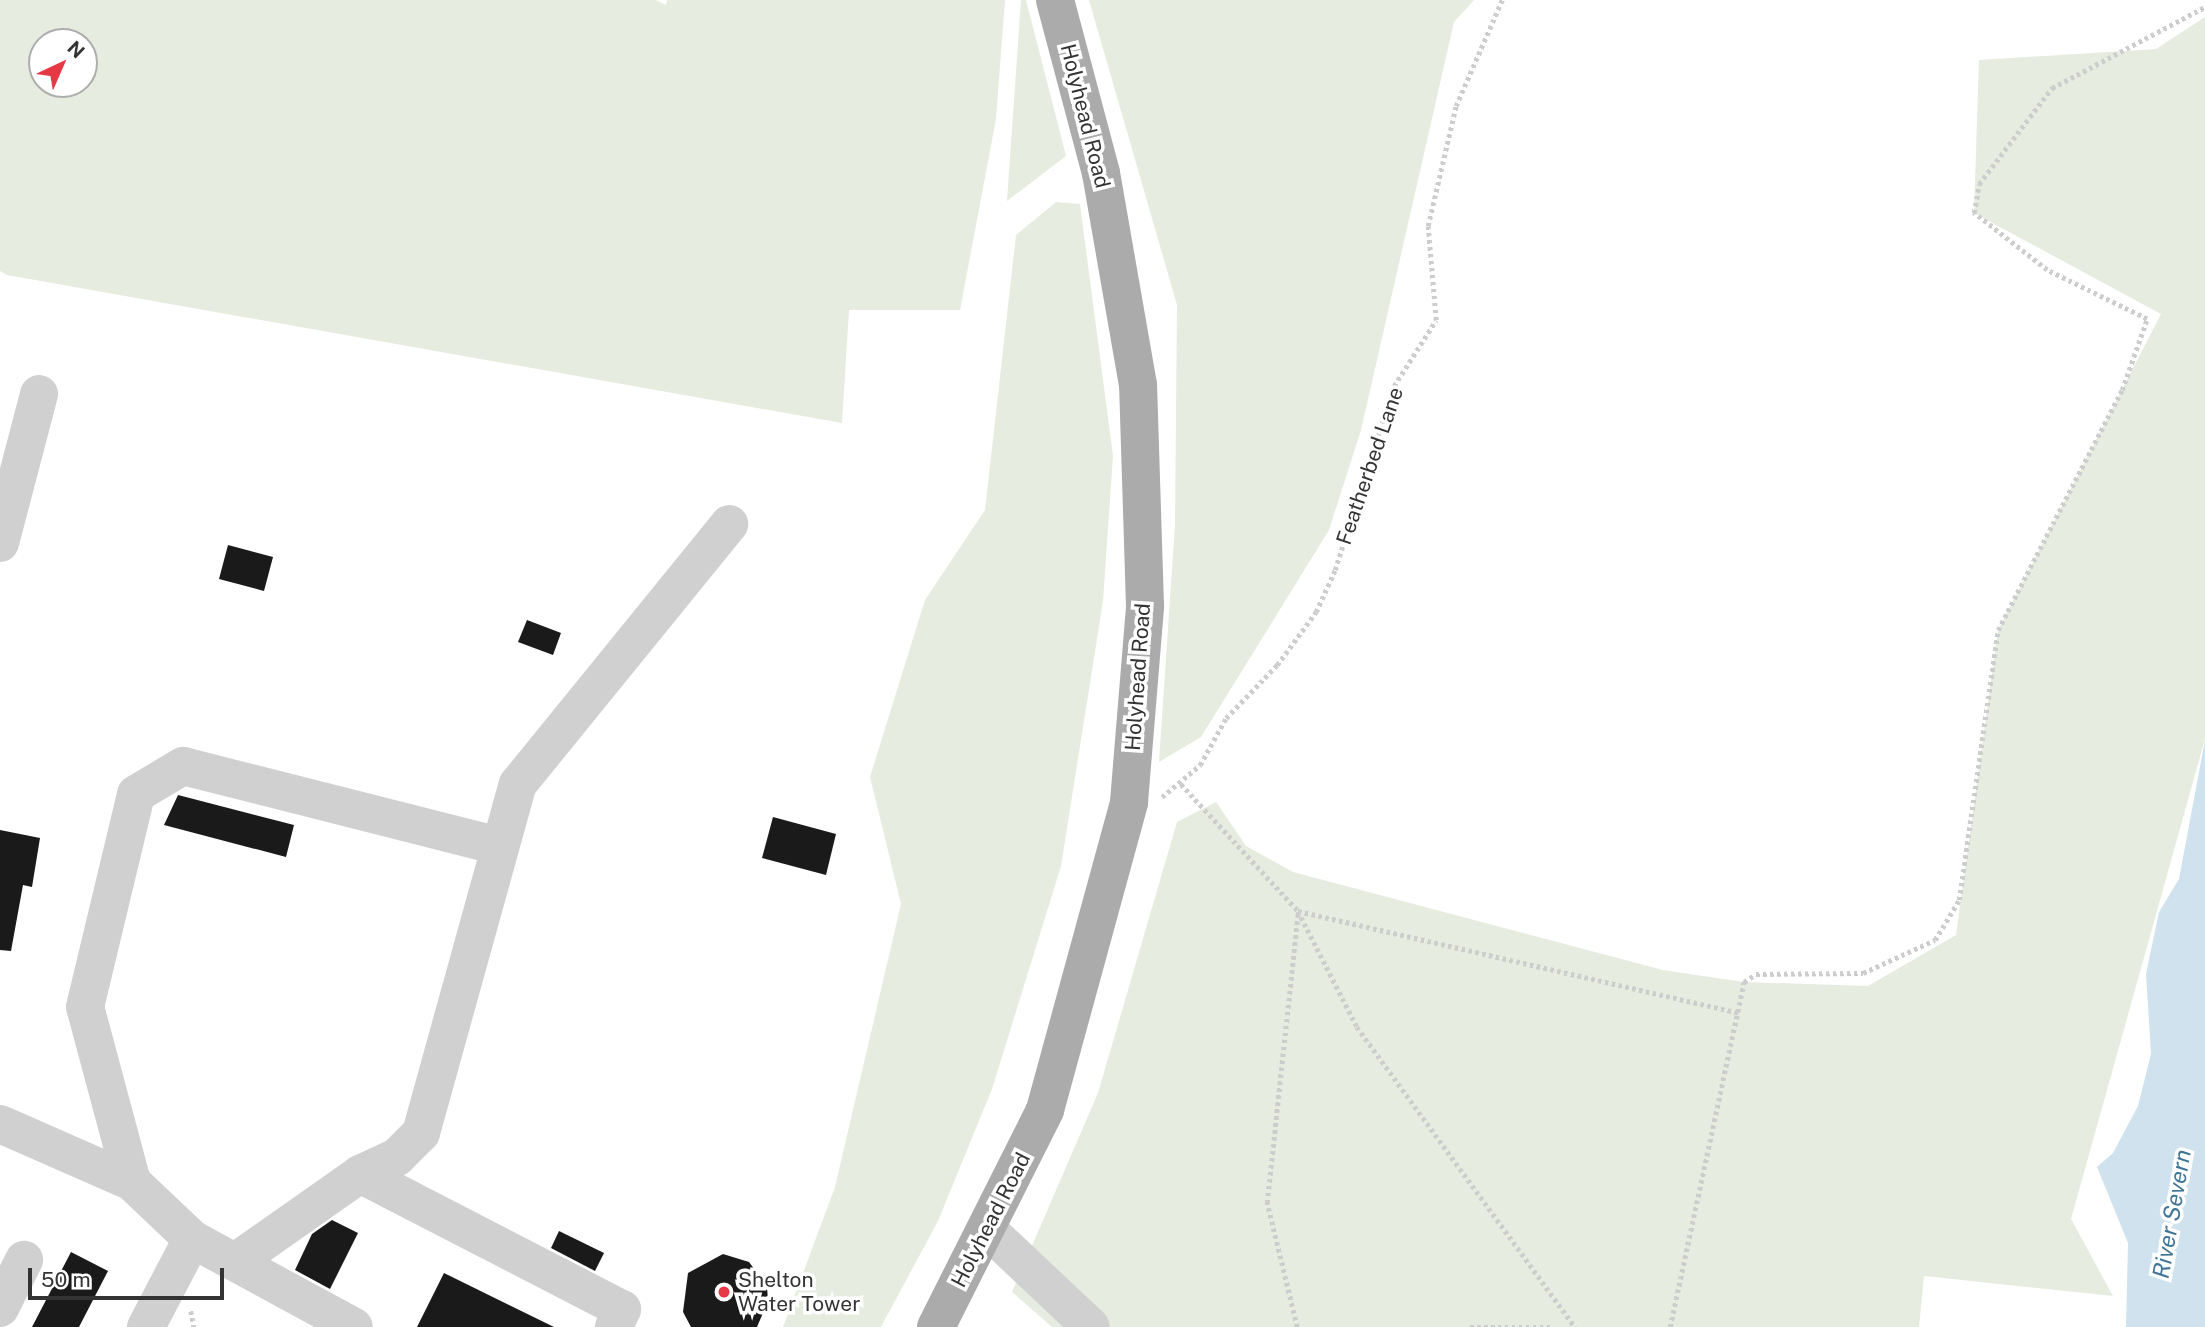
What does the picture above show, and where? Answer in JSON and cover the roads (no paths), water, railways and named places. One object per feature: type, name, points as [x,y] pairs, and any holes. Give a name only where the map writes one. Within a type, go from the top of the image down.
[{"type":"main road","name":"Holyhead Road","points":[[936,1327],[988,1230],[1045,1110],[1129,802],[1145,606],[1138,386],[1101,173],[1055,0]]},
{"type":"lane","points":[[0,542],[6,487],[39,394]]},
{"type":"lane","points":[[235,1262],[360,1174],[397,1157],[421,1133],[518,784],[729,524]]},
{"type":"lane","points":[[132,1182],[85,1007],[136,794],[183,766],[500,846]]},
{"type":"lane","points":[[0,1124],[132,1182],[192,1239],[354,1327]]},
{"type":"lane","points":[[360,1174],[622,1309],[614,1327]]},
{"type":"lane","points":[[988,1230],[1091,1327]]},
{"type":"lane","points":[[146,1327],[192,1239]]},
{"type":"lane","points":[[0,1308],[24,1260]]},
{"type":"water","name":"River Severn","points":[[2205,740],[2205,1327],[2126,1327],[2128,1243],[2097,1167],[2113,1153],[2138,1106],[2151,1054],[2146,974],[2159,912],[2179,879]]},
{"type":"place","name":"Shelton Water Tower","points":[[724,1292]]}]
